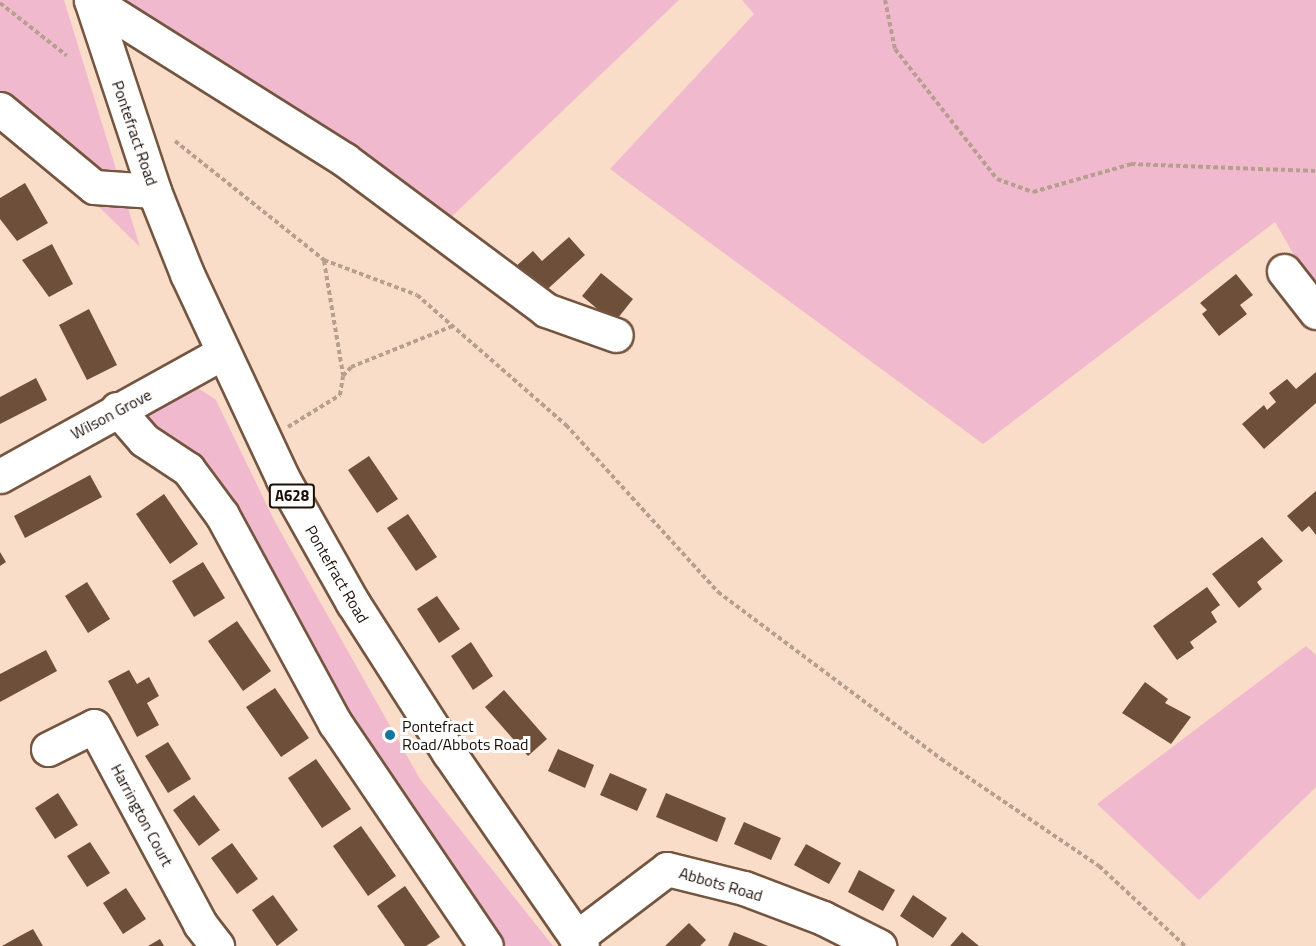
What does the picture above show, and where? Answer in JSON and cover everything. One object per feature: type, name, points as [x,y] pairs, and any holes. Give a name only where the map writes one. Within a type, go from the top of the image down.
[{"type":"main road","name":"Pontefract Road","points":[[91,0],[154,191],[222,353],[264,442],[359,613],[449,753],[579,942]]},
{"type":"main road","points":[[91,0],[345,160],[546,310],[616,335]]},
{"type":"main road","points":[[0,110],[94,187],[154,191]]},
{"type":"main road","points":[[1284,271],[1316,312]]},
{"type":"main road","name":"Wilson Grove","points":[[0,476],[117,409],[222,353]]},
{"type":"main road","points":[[117,409],[144,440],[188,469],[222,515],[335,723],[486,946]]},
{"type":"main road","name":"Harrington Court","points":[[48,749],[94,726],[200,924],[218,946]]},
{"type":"main road","name":"Abbots Road","points":[[579,942],[667,869],[744,888],[824,918],[879,946]]},
{"type":"path","points":[[885,0],[895,49],[997,179],[1033,192],[1131,164],[1316,171]]},
{"type":"path","points":[[0,3],[67,56]]},
{"type":"path","points":[[176,141],[324,260],[417,295],[566,425],[718,592],[940,759],[1098,866],[1185,946]]},
{"type":"path","points":[[264,442],[340,395],[343,375],[324,260]]},
{"type":"path","points":[[343,375],[351,367],[454,326]]},
{"type":"shaded area","points":[[0,0],[64,0],[140,247],[0,110]]},
{"type":"shaded area","points":[[118,0],[679,0],[427,240],[126,21]]},
{"type":"shaded area","points":[[742,0],[1316,0],[1316,293],[1275,222],[983,444],[610,169],[754,14]]},
{"type":"shaded area","points":[[198,388],[216,400],[275,522],[420,779],[553,946],[494,946],[146,420],[154,406]]},
{"type":"shaded area","points":[[1306,646],[1316,655],[1316,787],[1199,900],[1097,804]]},
{"type":"building","points":[[25,183],[48,223],[17,241],[0,219],[0,198]]},
{"type":"building","points":[[569,237],[585,255],[540,296],[514,268],[533,251],[542,261]]},
{"type":"building","points":[[52,244],[73,284],[49,297],[22,260]]},
{"type":"building","points":[[601,273],[633,299],[614,323],[582,296]]},
{"type":"building","points":[[1236,274],[1253,295],[1240,305],[1247,314],[1219,336],[1202,314],[1207,310],[1200,303]]},
{"type":"building","points":[[89,309],[117,365],[87,380],[59,325]]},
{"type":"building","points":[[1316,372],[1316,403],[1264,449],[1242,424],[1264,405],[1267,410],[1276,402],[1269,393],[1287,379],[1296,389]]},
{"type":"building","points":[[36,378],[47,400],[0,424],[0,397]]},
{"type":"building","points":[[369,456],[398,499],[377,513],[348,470]]},
{"type":"building","points":[[90,475],[102,497],[25,538],[14,516]]},
{"type":"building","points":[[1316,491],[1316,535],[1309,526],[1302,532],[1287,516]]},
{"type":"building","points":[[164,494],[198,544],[170,564],[136,514]]},
{"type":"building","points":[[408,514],[437,557],[416,571],[387,528]]},
{"type":"building","points":[[1262,537],[1283,561],[1257,582],[1262,589],[1239,608],[1212,574]]},
{"type":"building","points":[[0,552],[6,562],[0,566]]},
{"type":"building","points":[[203,562],[225,598],[194,617],[172,581]]},
{"type":"building","points":[[87,582],[110,619],[88,633],[65,596]]},
{"type":"building","points":[[1207,587],[1220,605],[1211,612],[1217,622],[1190,642],[1194,648],[1177,660],[1153,626]]},
{"type":"building","points":[[437,596],[460,629],[439,643],[417,609]]},
{"type":"building","points":[[237,621],[271,671],[243,691],[208,641]]},
{"type":"building","points":[[471,642],[493,676],[473,690],[451,656]]},
{"type":"building","points":[[46,650],[57,671],[0,702],[0,674]]},
{"type":"building","points":[[129,670],[137,684],[149,677],[159,696],[147,703],[159,725],[137,737],[108,681]]},
{"type":"building","points":[[1145,682],[1168,699],[1165,703],[1191,717],[1171,744],[1122,713]]},
{"type":"building","points":[[275,688],[309,738],[281,757],[246,707]]},
{"type":"building","points":[[504,690],[547,739],[528,756],[485,707]]},
{"type":"building","points":[[168,742],[191,779],[168,793],[145,756]]},
{"type":"building","points":[[558,749],[594,765],[585,788],[548,771]]},
{"type":"building","points":[[316,759],[351,809],[322,828],[288,778]]},
{"type":"building","points":[[610,773],[647,789],[637,811],[600,795]]},
{"type":"building","points":[[58,793],[78,825],[55,839],[35,808]]},
{"type":"building","points":[[666,793],[726,818],[717,842],[656,817]]},
{"type":"building","points":[[194,795],[220,830],[199,846],[173,810]]},
{"type":"building","points":[[744,822],[781,838],[771,860],[734,844]]},
{"type":"building","points":[[361,826],[396,876],[368,896],[333,846]]},
{"type":"building","points":[[90,842],[110,873],[87,887],[67,856]]},
{"type":"building","points":[[232,843],[258,879],[237,894],[211,858]]},
{"type":"building","points":[[806,844],[841,863],[829,884],[794,865]]},
{"type":"building","points":[[859,870],[895,890],[883,911],[848,892]]},
{"type":"building","points":[[405,886],[440,937],[426,946],[405,946],[377,906]]},
{"type":"building","points":[[126,888],[146,919],[123,934],[103,903]]},
{"type":"building","points":[[273,895],[298,930],[277,946],[252,910]]},
{"type":"building","points":[[913,895],[947,918],[933,938],[900,916]]},
{"type":"building","points":[[689,923],[706,940],[700,946],[665,946]]},
{"type":"building","points":[[33,929],[43,946],[2,946],[18,937]]},
{"type":"building","points":[[734,932],[768,946],[728,946]]},
{"type":"building","points":[[962,932],[979,946],[950,946]]},
{"type":"building","points":[[160,939],[164,946],[148,946]]},
{"type":"place","name":"Pontefract Road/Abbots Road","points":[[390,735]]}]
